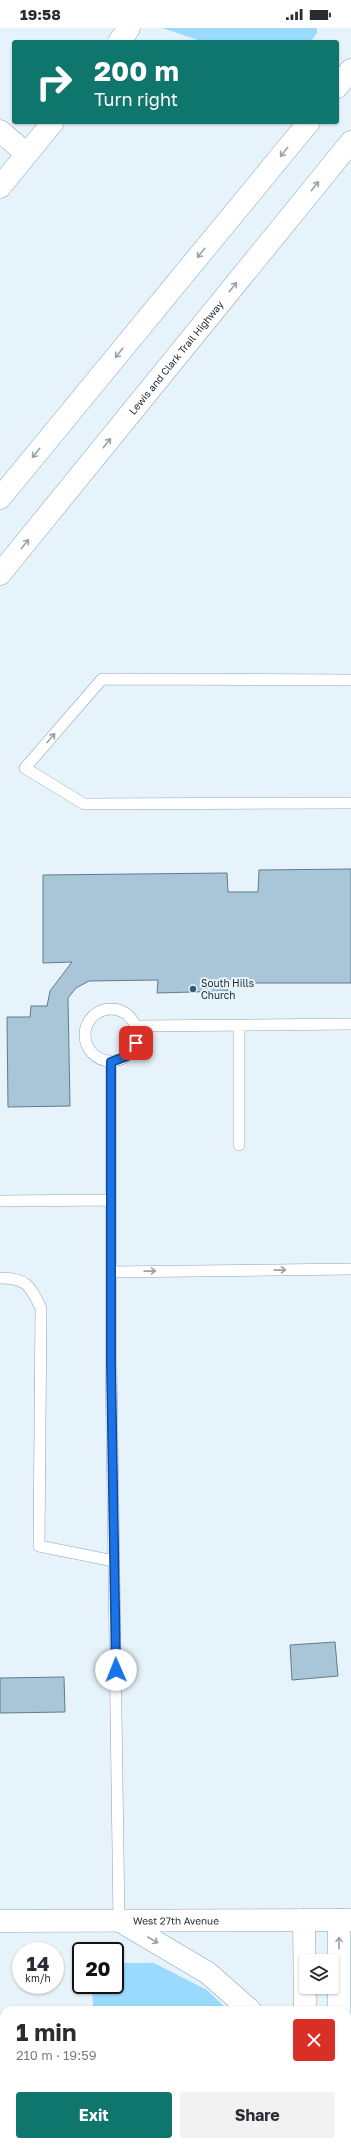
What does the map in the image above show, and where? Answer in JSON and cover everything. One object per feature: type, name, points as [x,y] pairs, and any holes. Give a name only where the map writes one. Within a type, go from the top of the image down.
[{"type":"main road","points":[[120,40],[129,28]]},
{"type":"main road","points":[[339,85],[351,70]]},
{"type":"main road","points":[[0,187],[51,124]]},
{"type":"main road","points":[[0,498],[307,124]]},
{"type":"main road","points":[[0,131],[27,154]]},
{"type":"main road","name":"Lewis and Clark Trail Highway","points":[[0,574],[351,142]]},
{"type":"main road","points":[[304,1920],[305,2006]]},
{"type":"main road","points":[[339,2006],[345,1920]]},
{"type":"main road","name":"West 27th Avenue","points":[[0,1921],[345,1920]]},
{"type":"main road","points":[[119,1921],[208,1973],[245,2006]]},
{"type":"lane","points":[[351,680],[102,679],[25,768],[84,804],[351,803]]},
{"type":"lane","points":[[109,1009],[126,1013],[136,1026],[137,1038],[132,1050],[119,1060],[111,1062],[102,1060],[88,1048],[85,1040],[85,1031],[88,1022],[101,1010],[109,1009]]},
{"type":"lane","points":[[136,1026],[351,1024]]},
{"type":"lane","points":[[239,1025],[239,1145]]},
{"type":"lane","points":[[111,1062],[111,1272],[119,1921]]},
{"type":"lane","points":[[0,1201],[111,1200]]},
{"type":"lane","points":[[111,1272],[351,1268]]},
{"type":"lane","points":[[0,1278],[12,1278],[29,1285],[41,1308],[39,1546],[114,1561]]},
{"type":"shaded area","points":[[162,28],[317,28],[317,33],[312,40],[198,40]]},
{"type":"shaded area","points":[[124,1963],[154,1963],[207,1990],[224,2006],[93,2006],[92,1994],[124,1994]]},
{"type":"building","name":"South Hills Church","points":[[351,869],[351,983],[228,983],[228,991],[157,993],[158,980],[89,981],[76,988],[68,998],[70,1106],[8,1107],[7,1017],[30,1017],[31,1006],[47,1006],[50,991],[72,962],[43,963],[43,875],[227,873],[228,892],[258,892],[259,870]]},
{"type":"building","points":[[335,1642],[338,1676],[292,1680],[290,1645]]},
{"type":"building","points":[[64,1677],[65,1712],[0,1713],[0,1678]]},
{"type":"place","name":"South Hills Church","points":[[193,989]]},
{"type":"route","points":[[116,1670],[111,1363],[111,1062],[127,1056],[136,1043]]}]
